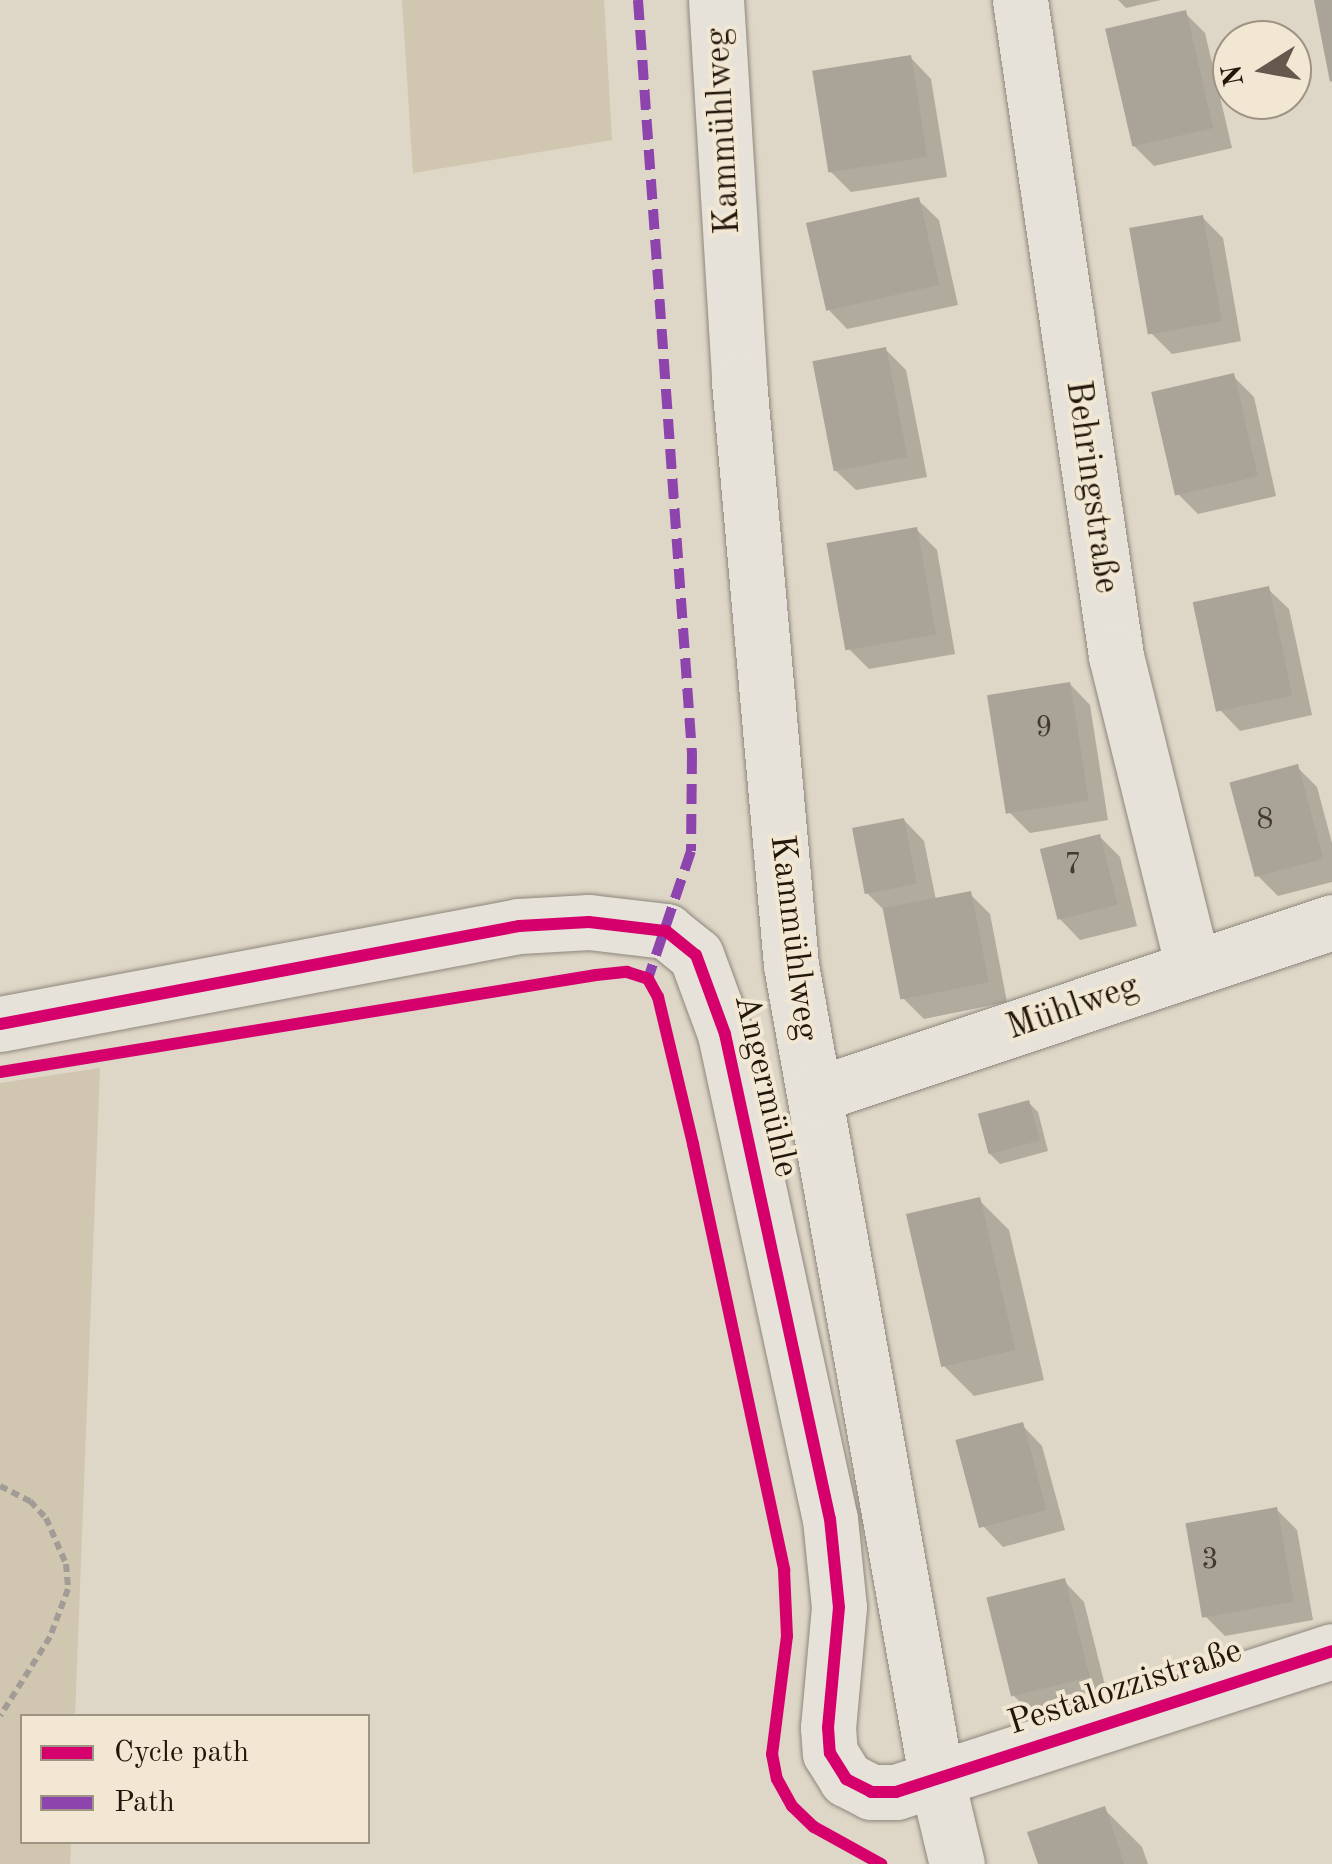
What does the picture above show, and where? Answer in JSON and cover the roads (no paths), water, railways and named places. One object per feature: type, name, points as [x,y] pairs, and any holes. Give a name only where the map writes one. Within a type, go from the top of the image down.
[{"type":"street","name":"Kammühlweg","points":[[716,0],[738,381],[789,946],[937,1781],[956,1864]]},
{"type":"street","name":"Behringstraße","points":[[1020,0],[1116,656],[1193,967]]},
{"type":"street","name":"Angermühle","points":[[0,1024],[519,926],[590,922],[666,931],[681,939],[696,955],[709,981],[725,1034],[830,1519],[839,1606],[828,1726],[830,1753],[846,1779],[871,1792],[896,1792],[937,1781]]},
{"type":"street","name":"Mühlweg","points":[[816,1095],[1332,922]]},
{"type":"street","name":"Pestalozzistraße","points":[[937,1781],[1332,1652]]}]
